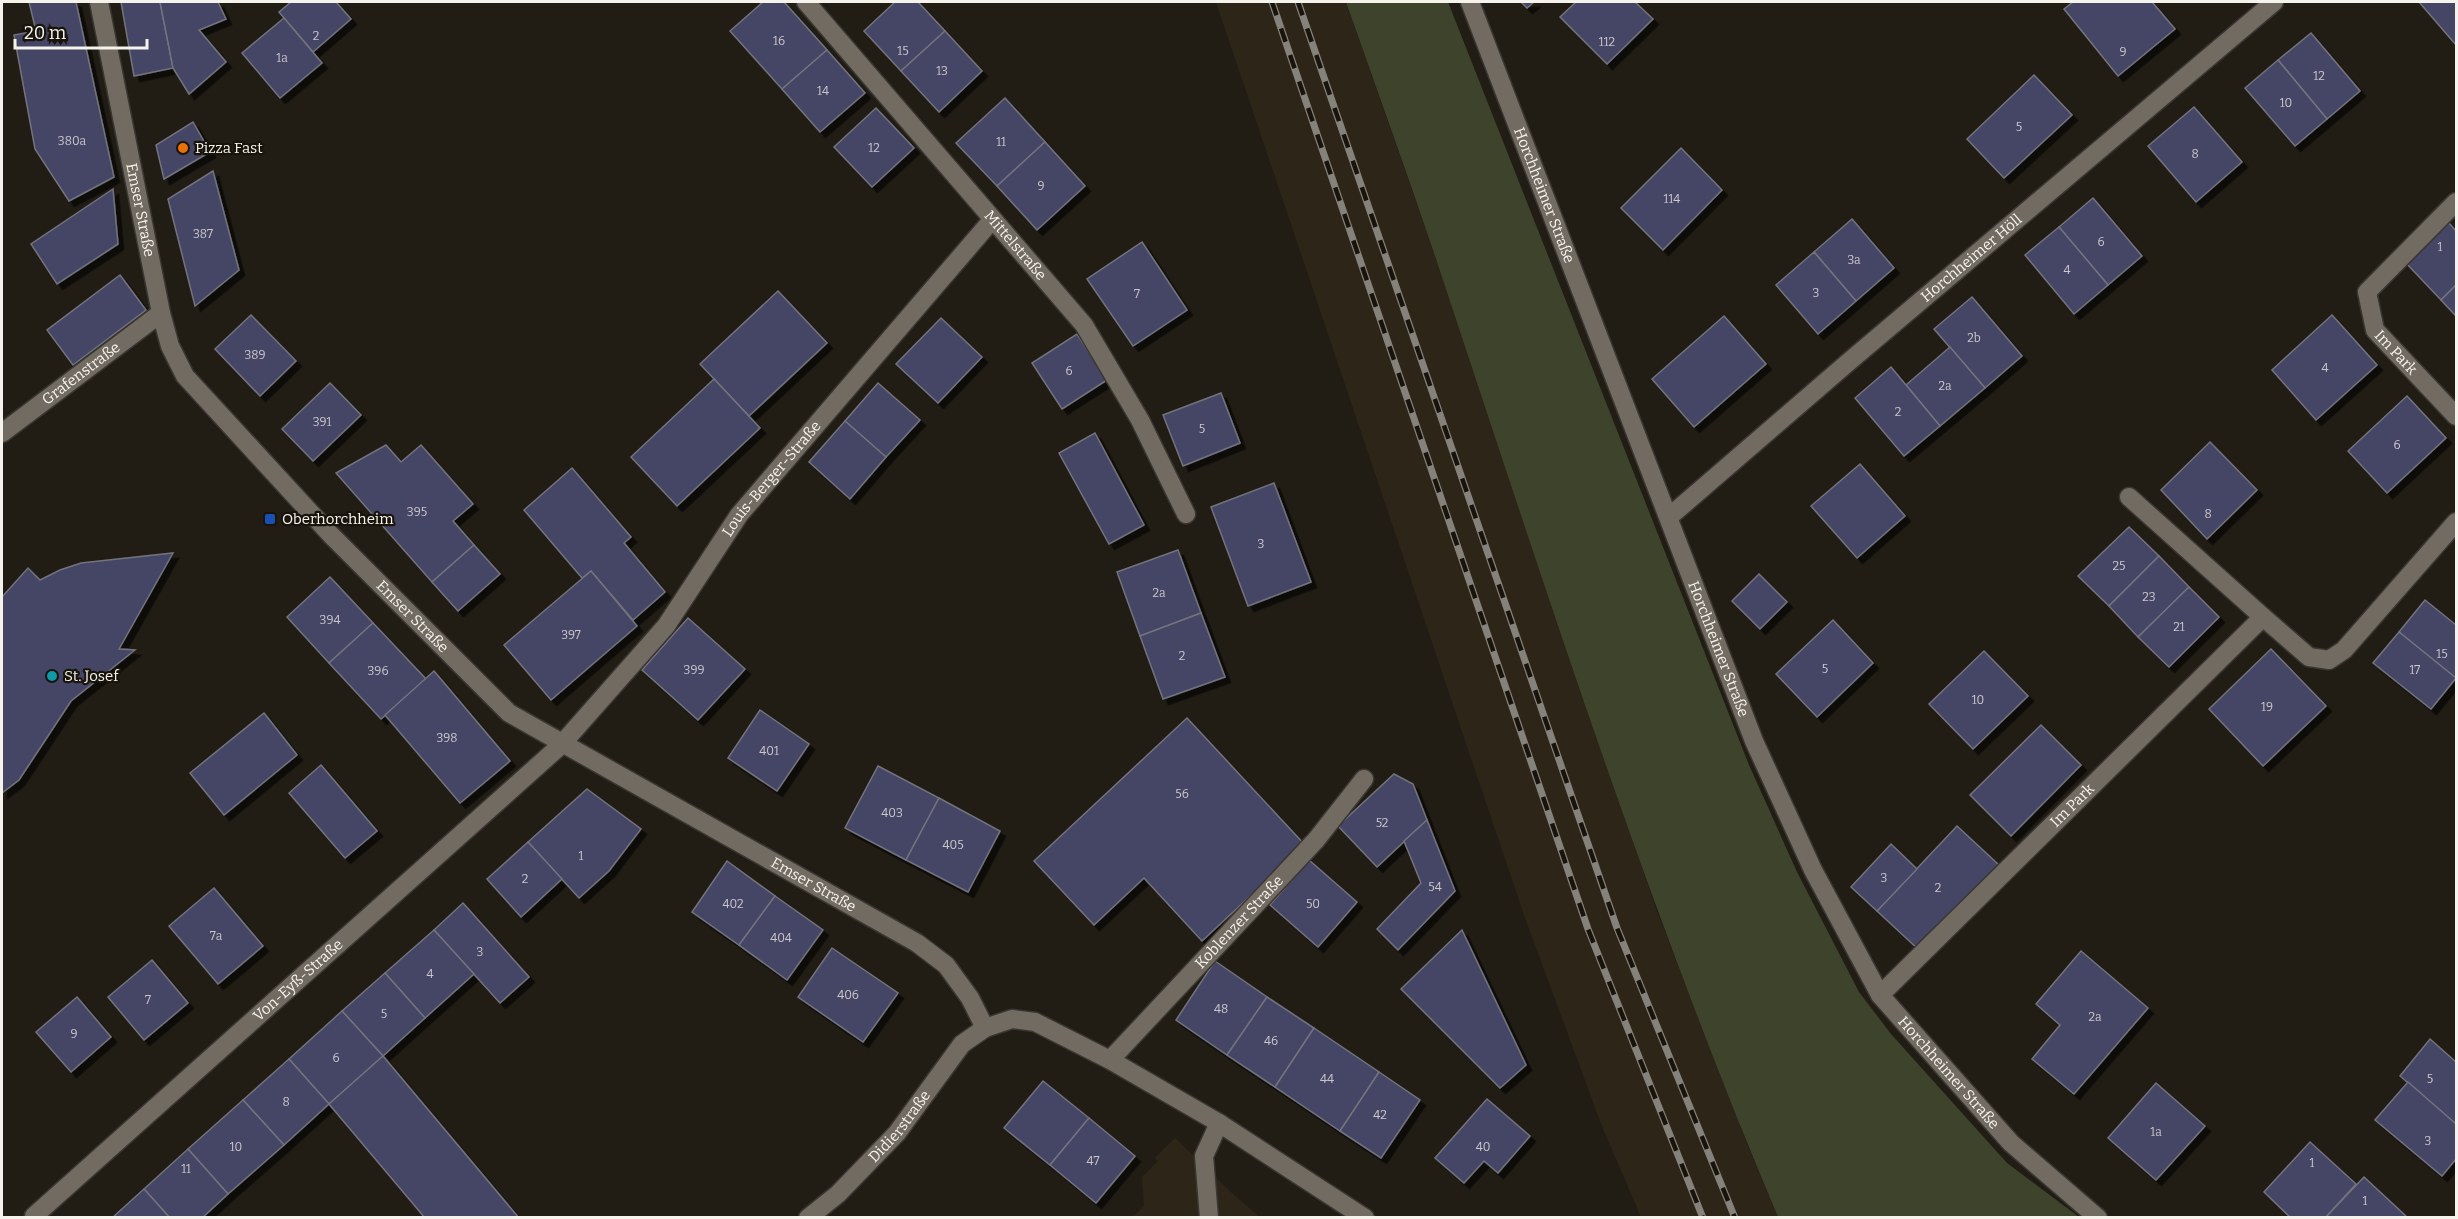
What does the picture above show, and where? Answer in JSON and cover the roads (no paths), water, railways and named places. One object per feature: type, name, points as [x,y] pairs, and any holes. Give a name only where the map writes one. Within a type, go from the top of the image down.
[{"type":"street","name":"Emser Straße","points":[[99,2],[161,313],[170,346],[185,376],[332,535],[509,714],[917,943],[946,964],[970,998],[985,1028]]},
{"type":"street","name":"Mittelstraße","points":[[806,2],[1084,325],[1140,420],[1186,514]]},
{"type":"street","name":"Horchheimer Straße","points":[[1470,2],[1754,741],[1813,870],[1881,995],[2011,1143],[2098,1218]]},
{"type":"street","name":"Horchheimer Höll","points":[[1669,518],[1852,359],[2274,2]]},
{"type":"street","name":"Im Park","points":[[2457,202],[2367,292],[2375,330],[2457,416]]},
{"type":"street","name":"Louis-Berger-Straße","points":[[561,745],[666,626],[739,515],[992,220]]},
{"type":"street","name":"Grafenstraße","points":[[2,433],[161,313]]},
{"type":"street","points":[[2130,497],[2308,657],[2329,660],[2344,650],[2457,522]]},
{"type":"street","name":"Im Park","points":[[1881,995],[2264,617]]},
{"type":"street","name":"Von-Eyß-Straße","points":[[34,1216],[561,745]]},
{"type":"street","name":"Koblenzer Straße","points":[[1110,1060],[1316,840],[1364,779]]},
{"type":"street","points":[[985,1028],[1012,1019],[1035,1022],[1110,1060],[1219,1123],[1365,1218]]},
{"type":"street","name":"Didierstraße","points":[[808,1218],[838,1194],[897,1133],[962,1044],[985,1028]]},
{"type":"street","points":[[1208,1217],[1204,1156],[1219,1123]]},
{"type":"railway","points":[[1272,2],[1588,929],[1703,1218]]},
{"type":"railway","points":[[1298,2],[1617,928],[1735,1218]]},
{"type":"place","name":"Pizza Fast","points":[[183,148]]},
{"type":"place","name":"Oberhorchheim","points":[[270,519]]},
{"type":"place","name":"St. Josef","points":[[52,676]]}]
